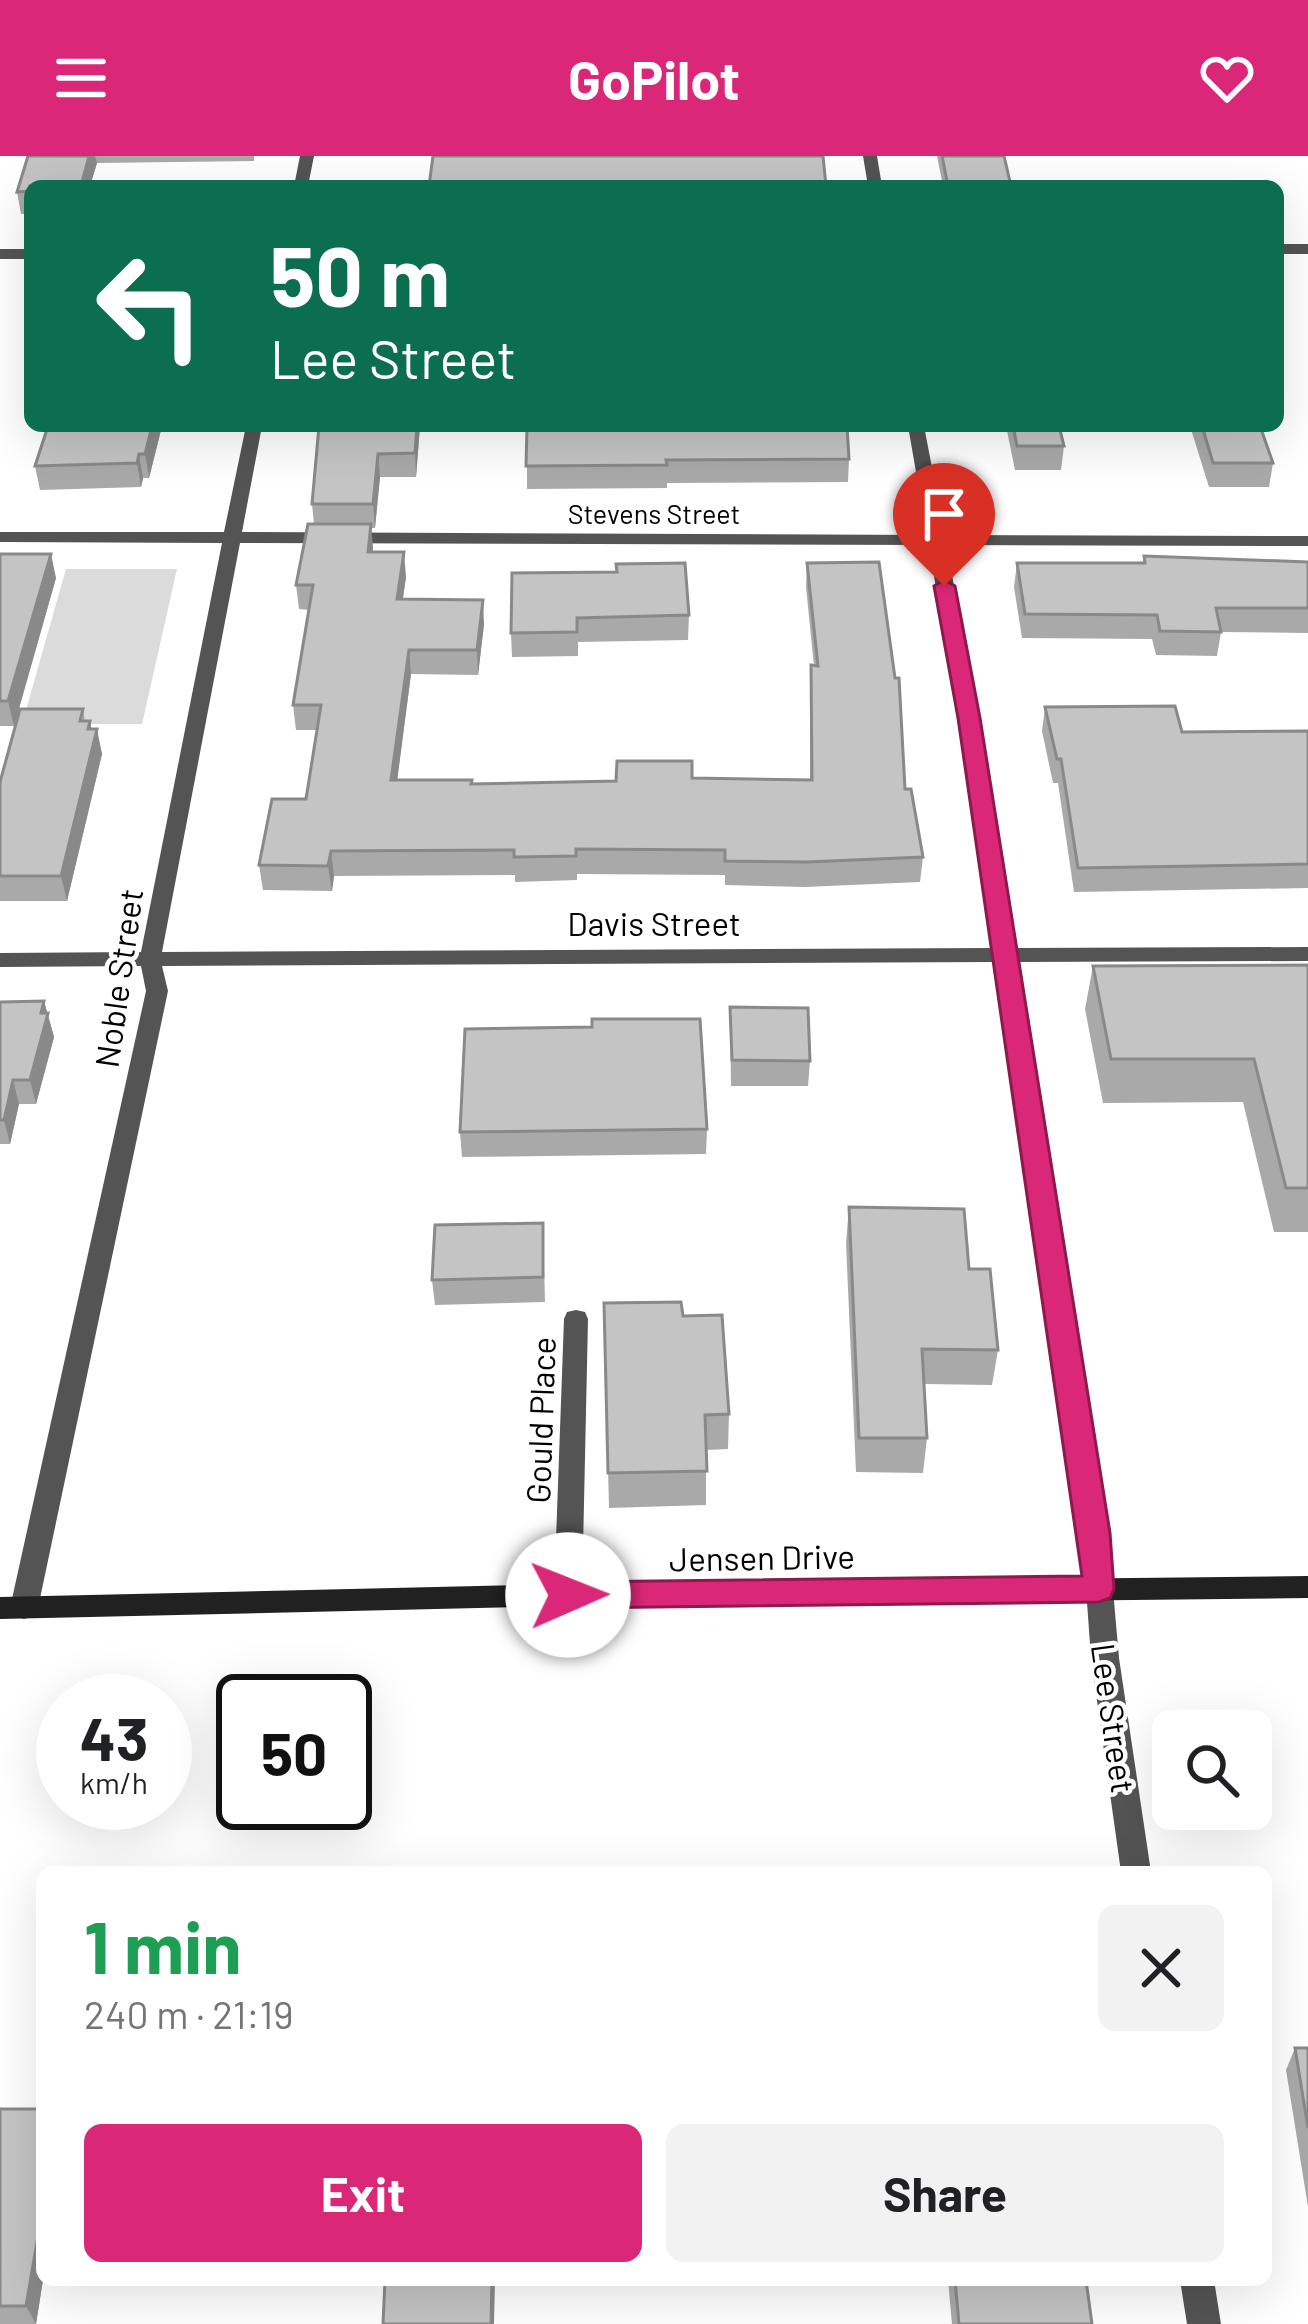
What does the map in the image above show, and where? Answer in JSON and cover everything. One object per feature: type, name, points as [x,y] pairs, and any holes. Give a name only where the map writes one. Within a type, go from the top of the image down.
[{"type":"main road","name":"Jensen Drive","points":[[12,1608],[568,1595],[1308,1587]]},
{"type":"street","name":"Noble Street","points":[[12,1608],[157,991],[151,960],[253,432]]},
{"type":"street","name":"Lee Street","points":[[917,432],[969,718],[1002,956],[1095,1533],[1135,1866]]},
{"type":"street","name":"Stevens Street","points":[[0,537],[1308,542]]},
{"type":"street","name":"Davis Street","points":[[0,959],[1308,954]]},
{"type":"street","name":"Gould Place","points":[[568,1595],[576,1319]]},
{"type":"street","points":[[1198,2286],[1204,2324]]},
{"type":"shaded area","points":[[66,569],[177,569],[142,724],[22,724]]},
{"type":"building","points":[[28,156],[89,156],[83,180],[24,180],[24,191],[17,192]]},
{"type":"building","points":[[433,156],[823,156],[825,180],[430,180]]},
{"type":"building","points":[[942,156],[1004,156],[1010,180],[947,180]]},
{"type":"building","points":[[46,432],[150,432],[145,454],[139,454],[137,463],[35,466]]},
{"type":"building","points":[[318,432],[417,432],[415,453],[378,454],[373,504],[312,504]]},
{"type":"building","points":[[527,432],[847,432],[849,459],[526,466]]},
{"type":"building","points":[[1014,432],[1060,432],[1064,446],[1017,446]]},
{"type":"building","points":[[1204,432],[1262,432],[1273,463],[1213,463]]},
{"type":"building","points":[[308,524],[371,524],[368,552],[404,552],[397,599],[483,600],[477,650],[409,650],[391,780],[472,780],[471,784],[616,781],[617,761],[692,761],[692,778],[812,780],[811,665],[818,666],[807,563],[879,562],[895,678],[899,678],[905,789],[911,789],[923,857],[807,862],[725,861],[725,850],[576,849],[576,856],[514,857],[514,850],[331,851],[328,866],[259,865],[272,799],[306,799],[321,705],[293,705],[313,585],[296,585]]},
{"type":"building","points":[[0,554],[51,554],[8,701],[0,701]]},
{"type":"building","points":[[1144,556],[1308,562],[1308,608],[1216,608],[1221,632],[1160,631],[1157,615],[1025,614],[1017,563],[1145,563]]},
{"type":"building","points":[[685,563],[689,615],[577,618],[577,632],[511,633],[512,573],[617,572],[616,564]]},
{"type":"building","points":[[1175,706],[1182,732],[1308,731],[1308,864],[1078,868],[1061,759],[1057,759],[1045,707]]},
{"type":"building","points":[[20,709],[83,709],[80,721],[90,721],[88,729],[97,729],[61,876],[0,876],[0,782]]},
{"type":"building","points":[[1308,965],[1308,1188],[1286,1188],[1254,1059],[1111,1059],[1093,966]]},
{"type":"building","points":[[44,1001],[41,1013],[48,1013],[30,1080],[13,1080],[4,1120],[0,1120],[0,1002]]},
{"type":"building","points":[[730,1007],[808,1008],[810,1061],[732,1060]]},
{"type":"building","points":[[592,1019],[700,1019],[707,1129],[460,1132],[465,1029],[592,1027]]},
{"type":"building","points":[[849,1207],[964,1209],[969,1269],[990,1269],[998,1350],[922,1349],[927,1438],[859,1438]]},
{"type":"building","points":[[543,1223],[543,1277],[432,1280],[435,1225]]},
{"type":"building","points":[[681,1302],[683,1316],[722,1315],[729,1414],[705,1415],[707,1471],[608,1473],[604,1303]]},
{"type":"building","points":[[1295,2048],[1308,2048],[1308,2128]]},
{"type":"building","points":[[0,2109],[36,2109],[36,2248],[26,2306],[0,2306]]},
{"type":"building","points":[[385,2286],[492,2286],[491,2324],[383,2324]]},
{"type":"building","points":[[956,2286],[1087,2286],[1092,2324],[959,2324]]},
{"type":"route","points":[[568,1595],[1099,1589],[1095,1533],[1002,956],[969,718],[944,586]]}]
